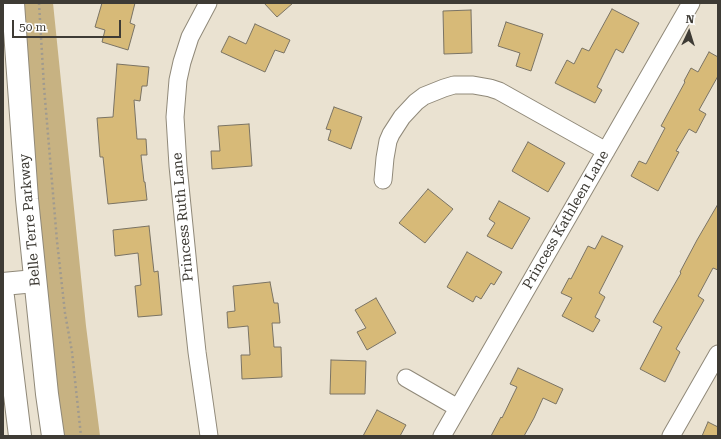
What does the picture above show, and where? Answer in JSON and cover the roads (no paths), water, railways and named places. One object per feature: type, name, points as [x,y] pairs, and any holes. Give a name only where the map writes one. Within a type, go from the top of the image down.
[{"type":"main road","name":"Belle Terre Parkway","points":[[13,3],[27,199],[47,394],[53,436]]},
{"type":"main road","points":[[3,284],[35,281]]},
{"type":"main road","points":[[3,297],[20,436]]},
{"type":"street","name":"Princess Ruth Lane","points":[[208,3],[190,37],[182,62],[178,80],[175,117],[191,296],[209,436]]},
{"type":"street","name":"Princess Kathleen Lane","points":[[442,436],[691,3]]},
{"type":"street","points":[[383,180],[388,142],[391,134],[402,117],[424,96],[454,85],[473,85],[499,91],[606,151]]},
{"type":"street","points":[[671,436],[718,354]]},
{"type":"street","points":[[406,378],[458,408]]}]
